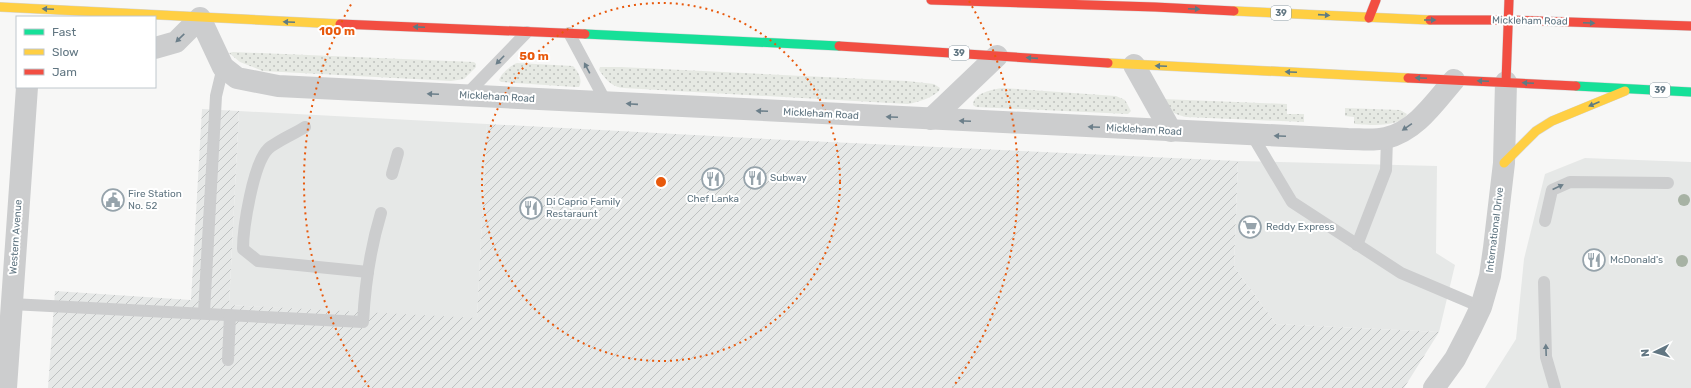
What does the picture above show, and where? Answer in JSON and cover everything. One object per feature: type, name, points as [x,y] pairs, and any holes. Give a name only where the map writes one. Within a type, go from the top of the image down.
[{"type":"main road","name":"Mickleham Road","points":[[931,0],[1371,6],[1508,20],[1691,26]]},
{"type":"main road","points":[[1506,82],[1508,0]]},
{"type":"main road","name":"39","points":[[0,7],[30,6],[200,18],[808,44],[1134,65],[1691,92]]},
{"type":"main road","points":[[1504,163],[1536,131],[1552,121],[1630,89]]},
{"type":"street","points":[[156,48],[176,42],[200,18]]},
{"type":"street","name":"Mickleham Road","points":[[200,18],[223,67],[237,78],[278,86],[1171,131],[1376,140],[1388,138],[1409,127],[1426,113],[1454,80]]},
{"type":"street","points":[[931,119],[997,56]]},
{"type":"street","points":[[1134,65],[1171,131]]},
{"type":"street","name":"International Drive","points":[[1434,388],[1455,359],[1471,328],[1481,307],[1490,276],[1504,163],[1506,82]]},
{"type":"street","name":"Western Avenue","points":[[6,388],[4,334],[11,304],[27,88]]},
{"type":"lane","points":[[466,95],[527,32]]},
{"type":"lane","points":[[569,33],[606,102]]},
{"type":"lane","points":[[204,313],[216,96],[223,67]]},
{"type":"lane","points":[[305,127],[268,150],[257,169],[243,232],[243,249],[258,261],[368,272]]},
{"type":"lane","points":[[1252,135],[1292,202],[1400,274],[1481,307]]},
{"type":"lane","points":[[1357,245],[1386,170],[1388,138]]},
{"type":"lane","points":[[392,174],[398,153]]},
{"type":"lane","points":[[1545,221],[1552,190],[1570,182],[1668,183]]},
{"type":"lane","points":[[11,304],[363,322],[368,272],[375,232],[381,213]]},
{"type":"lane","points":[[1544,282],[1546,357],[1555,388]]},
{"type":"lane","points":[[228,360],[230,315]]},
{"type":"shaded area","points":[[229,53],[474,62],[476,67],[464,79],[451,81],[263,71],[240,62]]},
{"type":"shaded area","points":[[517,63],[573,66],[577,70],[579,76],[579,87],[501,82],[499,80],[502,75]]},
{"type":"shaded area","points":[[600,67],[907,81],[934,84],[940,88],[939,91],[929,98],[908,104],[624,88],[610,83],[599,70]]},
{"type":"shaded area","points":[[1003,88],[1116,96],[1125,100],[1131,111],[1128,114],[976,107],[973,105],[976,97],[984,92]]},
{"type":"shaded area","points":[[1163,99],[1287,104],[1287,114],[1304,114],[1304,122],[1186,117],[1178,115],[1172,111]]},
{"type":"shaded area","points":[[1345,108],[1400,110],[1407,114],[1397,122],[1390,124],[1354,124],[1354,117],[1345,116]]},
{"type":"shaded area","points":[[202,109],[239,111],[229,305],[477,318],[487,124],[786,140],[1238,161],[1234,267],[1276,324],[1439,332],[1404,388],[48,388],[55,291],[191,300]]},
{"type":"shaded area","points":[[239,111],[487,124],[477,319],[229,305]]},
{"type":"shaded area","points":[[1585,158],[1691,162],[1691,388],[1485,388],[1516,339],[1524,259],[1545,174]]},
{"type":"shaded area","points":[[1238,161],[1437,166],[1436,253],[1455,265],[1439,332],[1276,324],[1234,267]]},
{"type":"traffic: fast","points":[[585,34],[839,46]]},
{"type":"traffic: fast","points":[[1576,86],[1691,92]]},
{"type":"traffic: slow","points":[[0,7],[340,24]]},
{"type":"traffic: slow","points":[[1234,11],[1430,20]]},
{"type":"traffic: slow","points":[[1108,63],[1408,78]]},
{"type":"traffic: slow","points":[[1504,163],[1536,131],[1552,121],[1625,91]]},
{"type":"traffic: jam","points":[[931,0],[1234,11]]},
{"type":"traffic: jam","points":[[1369,18],[1376,0]]},
{"type":"traffic: jam","points":[[1506,82],[1509,0]]},
{"type":"traffic: jam","points":[[1430,20],[1508,20],[1691,26]]},
{"type":"traffic: jam","points":[[340,24],[585,34]]},
{"type":"traffic: jam","points":[[839,46],[1108,63]]},
{"type":"traffic: jam","points":[[1408,78],[1576,86]]},
{"type":"place","name":"Subway","points":[[755,178]]},
{"type":"place","name":"Chef Lanka","points":[[713,179]]},
{"type":"place","name":"Fire Station No. 52","points":[[113,200]]},
{"type":"place","name":"Di Caprio Family Restaraunt","points":[[531,208]]},
{"type":"place","name":"Reddy Express","points":[[1250,227]]},
{"type":"place","name":"McDonald's","points":[[1594,260]]}]
